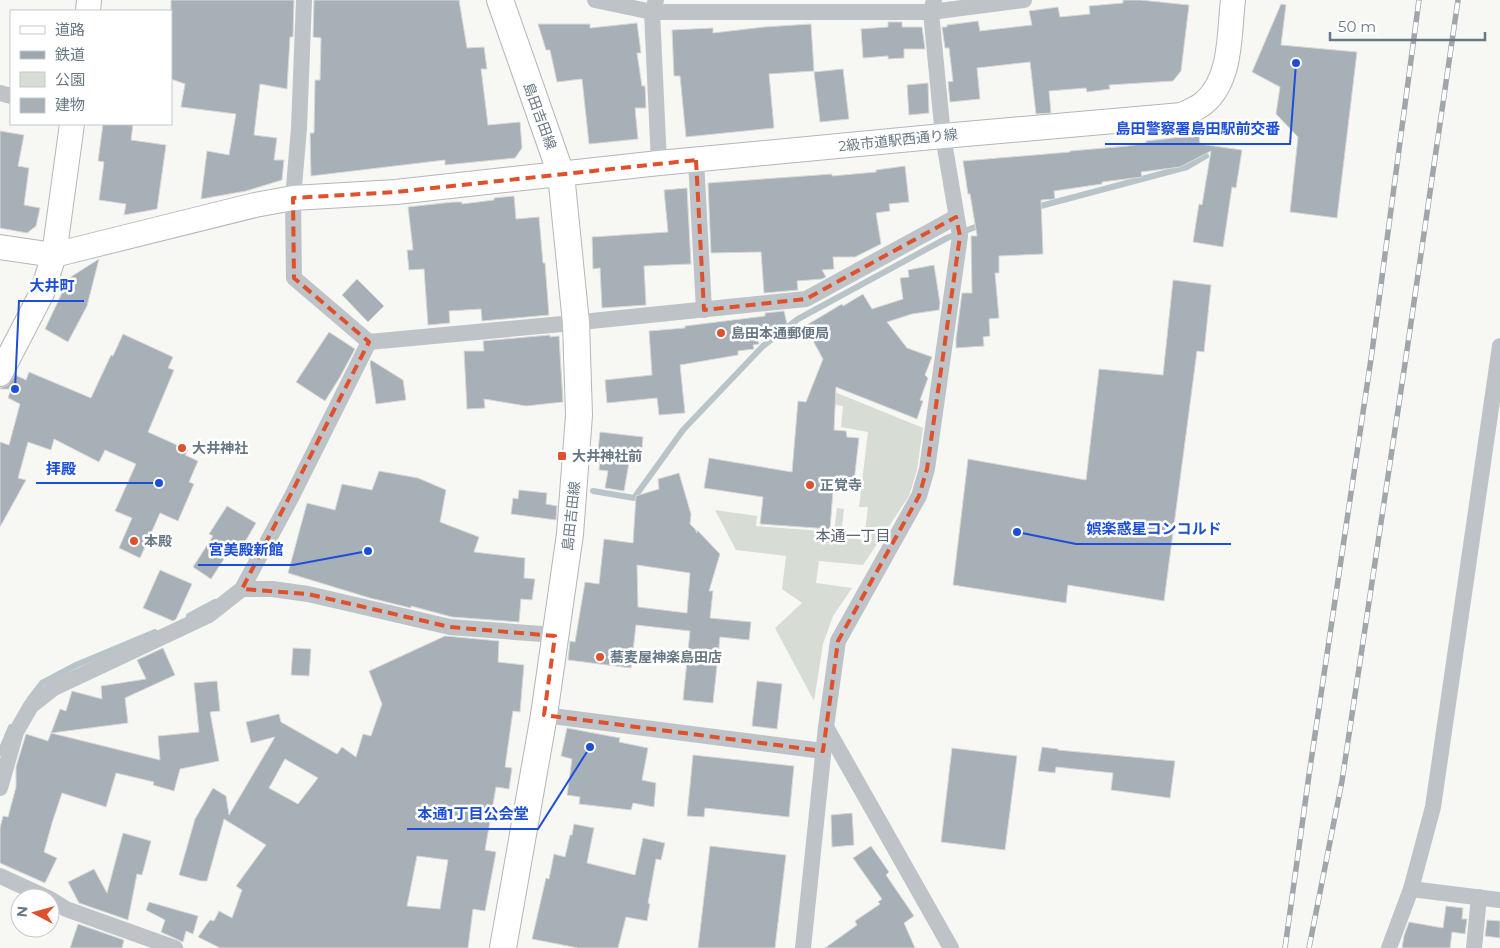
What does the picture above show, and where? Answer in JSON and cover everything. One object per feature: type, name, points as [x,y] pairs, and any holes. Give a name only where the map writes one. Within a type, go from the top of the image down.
[{"type":"main road","name":"島田吉田線","points":[[500,0],[561,174],[576,323],[579,415],[570,534],[544,715],[503,948]]},
{"type":"street","points":[[304,0],[299,128],[293,198],[294,278],[369,342],[806,299],[956,217]]},
{"type":"street","points":[[595,0],[654,6],[933,6],[1024,0]]},
{"type":"street","name":"2級市道駅西通り線","points":[[54,256],[255,205],[293,198],[396,192],[659,163],[1182,115],[1205,103],[1221,81],[1226,62],[1233,0]]},
{"type":"street","points":[[654,6],[659,163]]},
{"type":"street","points":[[803,948],[823,751],[838,640],[920,496],[928,470],[960,236],[942,136],[933,6]]},
{"type":"street","points":[[0,374],[42,292],[54,256],[72,125]]},
{"type":"street","points":[[696,160],[704,310]]},
{"type":"street","points":[[0,247],[54,256]]},
{"type":"street","points":[[0,788],[16,732],[31,706],[54,688],[209,614],[242,589],[291,498],[369,342]]},
{"type":"street","points":[[1389,948],[1411,889],[1433,807],[1500,346]]},
{"type":"street","points":[[242,589],[272,589],[308,594],[450,627],[555,636]]},
{"type":"street","points":[[544,715],[823,751]]},
{"type":"street","points":[[826,727],[951,948]]},
{"type":"street","points":[[0,876],[27,888]]},
{"type":"street","points":[[1411,889],[1500,900]]},
{"type":"street","points":[[1474,948],[1479,898]]},
{"type":"street","points":[[60,905],[66,909],[175,948]]},
{"type":"highlighted area","points":[[696,160],[704,310],[806,299],[956,217],[960,236],[927,469],[919,496],[838,641],[823,751],[544,715],[555,636],[450,627],[308,594],[242,589],[369,342],[294,278],[293,198],[396,192]]},
{"type":"green space","points":[[815,384],[923,428],[917,470],[909,496],[863,565],[819,561],[816,583],[852,588],[833,616],[823,644],[814,701],[775,628],[802,603],[782,589],[786,556],[736,550],[715,510],[757,516],[756,526],[834,532],[837,508],[844,509],[841,537],[864,540],[868,507],[859,507],[868,432],[841,427],[843,406],[815,401]]},
{"type":"building","points":[[171,0],[294,0],[293,37],[290,37],[287,89],[260,84],[254,135],[277,138],[274,160],[284,160],[282,180],[246,191],[201,199],[207,151],[229,155],[236,114],[181,107],[185,84],[172,79]]},
{"type":"building","points":[[314,0],[459,0],[467,48],[484,47],[487,69],[481,69],[488,125],[520,122],[522,148],[515,158],[445,165],[445,160],[311,176],[310,133],[314,133],[315,80],[320,80],[321,38],[313,37]]},
{"type":"building","points":[[1123,0],[1189,5],[1181,71],[1173,81],[1109,85],[1110,89],[1087,92],[1086,88],[1049,91],[1051,113],[1036,114],[1030,62],[977,68],[980,99],[950,102],[948,82],[953,81],[949,48],[945,48],[942,27],[978,21],[980,31],[1032,25],[1029,11],[1058,7],[1060,17],[1090,14],[1089,6],[1123,3]]},
{"type":"building","points":[[1281,4],[1286,5],[1281,45],[1357,52],[1337,218],[1290,212],[1298,137],[1276,114],[1280,87],[1252,72]]},
{"type":"building","points":[[888,22],[902,22],[902,27],[922,27],[925,49],[904,49],[904,58],[888,59],[888,56],[863,58],[861,29],[888,27]]},
{"type":"building","points":[[637,23],[641,53],[637,53],[642,86],[645,86],[646,108],[635,108],[638,139],[589,144],[582,79],[557,82],[550,50],[546,50],[538,24],[590,24],[590,28]]},
{"type":"building","points":[[811,24],[814,71],[769,74],[774,128],[686,137],[680,76],[674,76],[672,30],[713,28],[713,33]]},
{"type":"building","points":[[843,69],[849,119],[820,122],[814,72]]},
{"type":"building","points":[[928,83],[929,113],[909,115],[907,85]]},
{"type":"building","points":[[103,125],[133,125],[131,140],[166,145],[157,209],[124,215],[126,204],[99,200],[104,162],[98,161]]},
{"type":"building","points":[[0,131],[24,135],[18,166],[29,168],[24,205],[40,208],[36,226],[27,233],[0,228]]},
{"type":"building","points":[[1199,135],[1200,144],[1242,150],[1236,188],[1232,187],[1223,247],[1193,242],[1199,204],[1202,205],[1211,151],[1180,167],[1141,172],[1142,177],[1054,191],[1055,199],[1041,200],[1043,254],[999,256],[999,273],[995,273],[999,318],[989,319],[990,336],[983,337],[984,346],[956,348],[962,293],[972,293],[971,236],[977,236],[963,161],[1128,146],[1146,143],[1146,141]]},
{"type":"building","points":[[905,166],[909,202],[889,204],[890,211],[876,213],[881,244],[855,257],[833,257],[834,269],[822,270],[826,277],[797,281],[798,290],[764,293],[761,252],[711,253],[708,183],[832,174],[832,176],[876,172],[876,170]]},
{"type":"building","points":[[687,188],[691,264],[644,266],[646,305],[602,308],[600,268],[593,269],[592,237],[668,232],[664,190]]},
{"type":"building","points":[[514,196],[516,219],[539,217],[549,315],[482,321],[481,309],[449,311],[450,323],[428,325],[424,269],[409,270],[407,250],[413,250],[408,207],[453,202],[462,202],[462,204]]},
{"type":"building","points":[[99,259],[87,306],[68,342],[45,329],[69,278]]},
{"type":"building","points":[[934,265],[940,303],[939,310],[912,314],[887,322],[907,348],[932,357],[925,375],[928,378],[920,400],[923,401],[917,419],[836,387],[834,430],[846,431],[847,437],[859,438],[854,482],[834,479],[830,529],[760,524],[763,497],[704,488],[709,458],[792,472],[798,401],[806,402],[823,359],[805,326],[863,294],[872,309],[903,299],[900,278],[909,277],[908,270]]},
{"type":"building","points":[[357,279],[384,306],[368,322],[342,295]]},
{"type":"building","points":[[1173,280],[1211,285],[1204,352],[1197,351],[1164,601],[1068,585],[1066,603],[953,585],[968,459],[1086,480],[1099,369],[1163,375]]},
{"type":"building","points":[[784,311],[787,324],[767,338],[758,339],[759,344],[753,345],[754,349],[738,351],[738,355],[680,365],[685,413],[659,415],[657,398],[607,403],[605,380],[652,375],[649,331],[685,328],[685,326],[765,316],[765,313]]},
{"type":"building","points":[[329,332],[355,349],[325,401],[296,382]]},
{"type":"building","points":[[123,334],[173,357],[168,368],[174,370],[148,432],[188,450],[185,455],[198,461],[189,482],[194,484],[178,521],[160,513],[140,558],[119,548],[132,518],[115,511],[136,464],[105,450],[99,462],[54,439],[51,450],[28,442],[18,478],[26,480],[0,527],[0,442],[9,445],[20,404],[8,398],[11,389],[0,388],[8,385],[15,375],[26,380],[29,372],[91,398]]},
{"type":"building","points":[[550,335],[550,337],[559,336],[563,402],[526,406],[484,399],[485,408],[467,409],[464,351],[484,351],[483,341]]},
{"type":"building","points":[[371,360],[403,380],[406,400],[376,404]]},
{"type":"building","points":[[600,432],[643,437],[641,458],[630,457],[624,491],[605,488],[608,471],[599,470],[600,459],[597,459]]},
{"type":"building","points":[[379,471],[418,478],[446,490],[440,522],[479,537],[474,552],[525,558],[524,578],[535,579],[532,600],[521,599],[519,622],[452,617],[370,598],[288,573],[307,503],[335,510],[342,484],[372,490]]},
{"type":"building","points":[[679,473],[691,514],[690,524],[720,554],[709,591],[713,591],[710,618],[751,622],[749,640],[720,637],[713,703],[683,700],[690,631],[636,625],[631,668],[568,660],[570,641],[575,642],[585,582],[599,584],[604,539],[633,543],[636,496],[659,489],[658,479]],"holes":[[[637,565],[690,573],[687,613],[638,607]]]},
{"type":"building","points":[[519,490],[547,493],[546,504],[557,506],[556,520],[511,514],[513,498],[518,499]]},
{"type":"building","points":[[227,506],[256,523],[239,552],[231,548],[211,579],[193,567],[213,536],[209,534]]},
{"type":"building","points":[[160,570],[192,584],[176,619],[173,621],[143,608]]},
{"type":"building","points":[[445,636],[499,641],[498,662],[524,665],[520,712],[513,711],[505,767],[512,768],[509,789],[496,787],[485,850],[496,852],[485,911],[473,909],[468,948],[220,948],[198,937],[210,920],[214,921],[219,911],[232,918],[242,890],[236,886],[266,845],[224,819],[207,881],[179,875],[195,819],[213,788],[226,796],[229,815],[275,737],[251,743],[246,722],[279,714],[281,722],[337,754],[342,747],[356,757],[363,734],[371,736],[382,704],[369,671]],"holes":[[[285,759],[318,778],[298,804],[269,788]],[[417,856],[448,860],[440,909],[407,906]]]},
{"type":"building","points":[[163,648],[175,675],[125,698],[128,723],[51,733],[60,709],[66,711],[72,691],[102,699],[101,686],[146,679],[137,660]]},
{"type":"building","points":[[293,648],[311,649],[309,676],[291,675]]},
{"type":"building","points":[[217,681],[220,711],[210,712],[219,761],[180,769],[174,791],[153,785],[154,782],[116,773],[106,807],[62,793],[44,852],[57,858],[45,883],[0,863],[0,828],[3,816],[8,817],[16,787],[16,767],[26,734],[48,741],[51,733],[160,760],[158,736],[199,732],[194,683]]},
{"type":"building","points":[[757,681],[782,684],[777,729],[752,726]]},
{"type":"building","points":[[567,728],[620,738],[619,742],[648,748],[642,780],[656,783],[654,807],[633,803],[631,810],[579,804],[580,797],[567,795],[572,759],[561,756]]},
{"type":"building","points":[[1042,747],[1175,761],[1170,798],[1111,790],[1113,773],[1056,767],[1055,773],[1038,771]]},
{"type":"building","points":[[952,748],[1017,756],[1005,850],[941,842]]},
{"type":"building","points":[[693,755],[794,766],[789,817],[705,808],[704,817],[687,816]]},
{"type":"building","points":[[852,813],[854,845],[832,847],[831,815]]},
{"type":"building","points":[[574,824],[594,828],[587,863],[635,875],[643,838],[665,843],[661,860],[656,859],[648,903],[650,904],[647,921],[626,917],[618,948],[578,948],[532,939],[546,878],[549,879],[554,854],[565,857]]},
{"type":"building","points":[[123,833],[151,841],[142,875],[137,874],[128,920],[79,903],[68,882],[94,869],[107,893]]},
{"type":"building","points":[[710,846],[786,855],[775,948],[698,948]]},
{"type":"building","points":[[871,846],[889,872],[886,875],[914,916],[904,923],[915,948],[825,948],[857,925],[855,921],[880,904],[878,902],[882,899],[853,858]]},
{"type":"building","points":[[149,902],[198,916],[193,934],[186,931],[183,942],[161,932],[165,920],[146,910]]},
{"type":"building","points":[[1446,906],[1463,908],[1462,919],[1467,919],[1465,934],[1452,932],[1450,948],[1402,948],[1409,922],[1443,928]]},
{"type":"building","points":[[1487,920],[1500,921],[1500,938],[1485,936]]},
{"type":"building","points":[[78,924],[124,940],[122,948],[70,948]]},
{"type":"waterway","points":[[1033,208],[1187,167],[1206,156]]},
{"type":"waterway","points":[[593,491],[634,498],[683,430],[763,346],[798,319],[947,238],[983,224]]},
{"type":"waterway","points":[[189,616],[215,602]]},
{"type":"waterway","points":[[29,700],[42,683],[76,665],[155,632]]},
{"type":"waterway","points":[[0,753],[11,727]]},
{"type":"railway","points":[[1285,948],[1372,352],[1419,0]]},
{"type":"railway","points":[[1309,948],[1342,781],[1458,0]]},
{"type":"place","name":"島田警察署島田駅前交番","points":[[1296,63]]},
{"type":"place","name":"島田本通郵便局","points":[[721,333]]},
{"type":"place","name":"大井町","points":[[15,389]]},
{"type":"place","name":"大井神社","points":[[182,448]]},
{"type":"place","name":"大井神社前","points":[[562,456]]},
{"type":"place","name":"拝殿","points":[[159,483]]},
{"type":"place","name":"正覚寺","points":[[810,485]]},
{"type":"place","name":"娯楽惑星コンコルド","points":[[1017,532]]},
{"type":"place","name":"本殿","points":[[134,541]]},
{"type":"place","name":"宮美殿新館","points":[[368,551]]},
{"type":"place","name":"蕎麦屋神楽島田店","points":[[600,657]]},
{"type":"place","name":"本通1丁目公会堂","points":[[590,747]]},
{"type":"district","name":"本通一丁目","points":[[853,535]]}]
